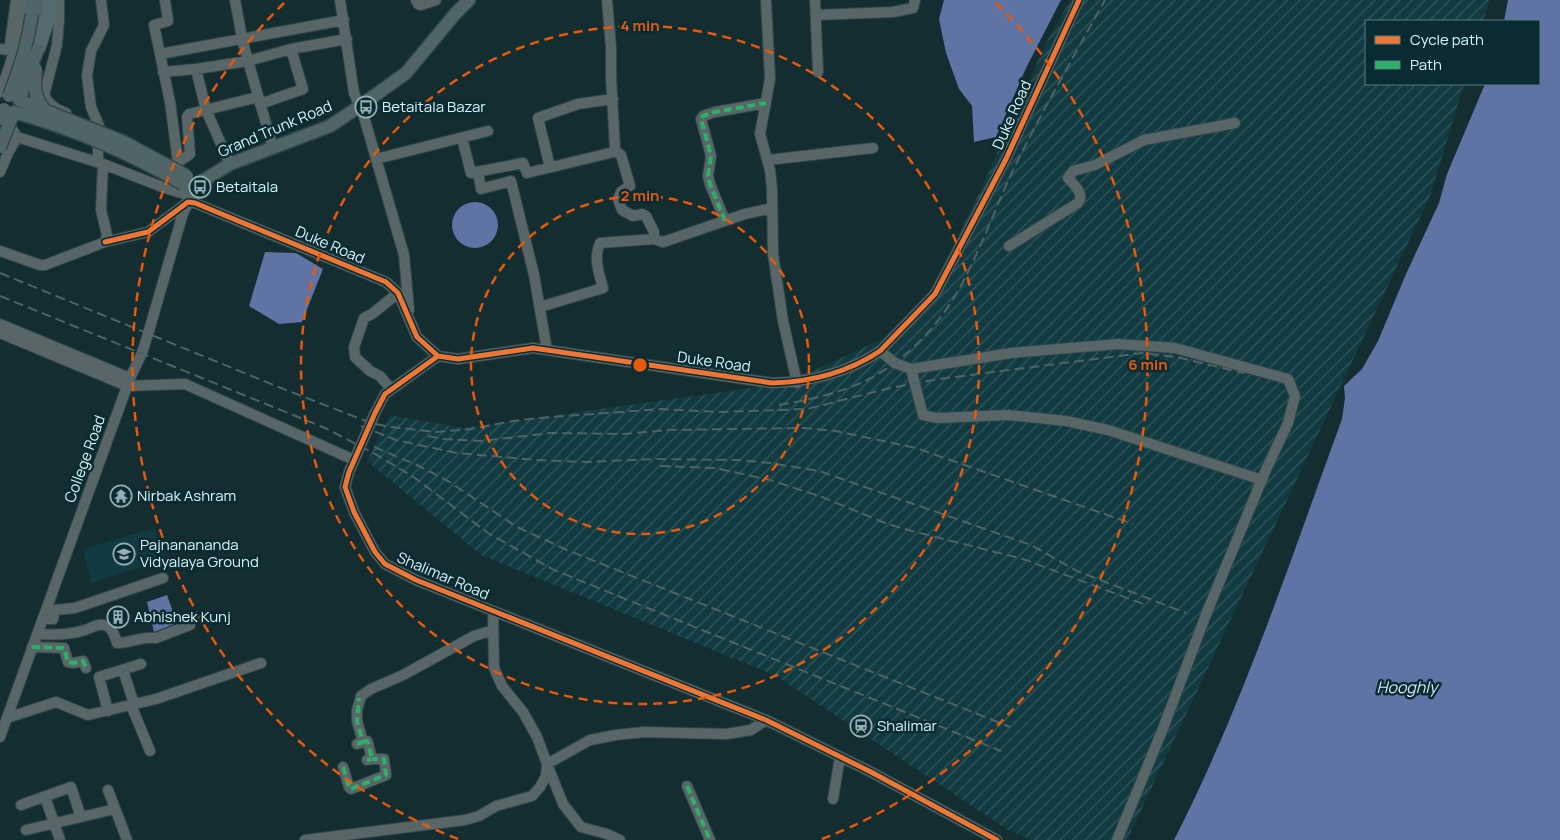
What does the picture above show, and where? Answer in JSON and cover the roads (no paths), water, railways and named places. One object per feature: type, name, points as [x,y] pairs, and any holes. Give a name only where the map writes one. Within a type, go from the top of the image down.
[{"type":"highway","points":[[38,49],[50,13],[50,0]]},
{"type":"main road","points":[[0,147],[6,103],[20,68],[29,38],[32,0]]},
{"type":"main road","points":[[43,0],[43,16],[34,84],[37,99],[44,109]]},
{"type":"main road","name":"Grand Trunk Road","points":[[190,189],[230,164],[330,126],[360,106],[406,73],[454,14],[469,0]]},
{"type":"main road","points":[[6,103],[38,49]]},
{"type":"main road","points":[[6,103],[44,109],[124,142],[190,189]]},
{"type":"main road","points":[[6,103],[38,119],[123,152],[190,189]]},
{"type":"street","points":[[0,172],[17,137],[6,103],[4,49],[16,0]]},
{"type":"street","points":[[6,103],[24,0]]},
{"type":"street","points":[[59,0],[56,45],[44,95],[47,101],[57,110],[99,126]]},
{"type":"street","points":[[101,0],[104,25],[92,51],[87,76],[91,107],[99,126],[101,210],[107,235],[105,242]]},
{"type":"street","points":[[165,0],[168,21],[154,25],[170,102],[178,162]]},
{"type":"street","points":[[235,0],[242,38],[273,148]]},
{"type":"street","points":[[340,0],[347,39],[351,80],[404,255],[409,316]]},
{"type":"street","points":[[416,0],[421,6],[436,0]]},
{"type":"street","points":[[462,138],[471,173],[523,162],[527,173],[614,152],[613,99],[610,77],[611,46],[607,0]]},
{"type":"street","points":[[766,0],[770,79],[760,134],[768,160],[772,189],[773,254],[783,320],[797,383]]},
{"type":"street","points":[[815,0],[818,72]]},
{"type":"street","points":[[816,15],[893,12],[913,8],[915,0]]},
{"type":"street","name":"Duke Road","points":[[17,137],[100,163],[165,188],[190,189],[195,203],[386,282],[398,293],[417,337],[438,356],[458,359],[532,348],[772,383],[797,383],[829,376],[869,359],[880,352],[935,294],[1006,159],[1079,0]]},
{"type":"street","points":[[160,54],[344,20]]},
{"type":"street","points":[[164,72],[248,61],[291,49],[347,39]]},
{"type":"street","points":[[165,188],[178,162],[190,154],[187,117],[189,114],[259,101],[303,89],[291,49]]},
{"type":"street","points":[[196,69],[206,110],[230,164]]},
{"type":"street","points":[[550,167],[538,118],[578,104],[613,99]]},
{"type":"street","points":[[725,221],[708,176],[711,156],[701,119],[703,116],[715,112],[766,103]]},
{"type":"street","points":[[1009,246],[1078,203],[1081,199],[1081,194],[1068,178],[1073,171],[1094,165],[1144,140],[1235,123]]},
{"type":"street","points":[[376,159],[488,131]]},
{"type":"street","points":[[768,160],[873,148]]},
{"type":"street","points":[[614,150],[621,156],[630,186],[621,192],[618,199],[622,210],[633,216],[642,214],[646,216],[654,232],[654,239]]},
{"type":"street","points":[[478,172],[481,189],[511,181],[534,275],[547,350]]},
{"type":"street","points":[[0,251],[45,265],[105,242],[148,232],[190,189]]},
{"type":"street","name":"College Road","points":[[0,737],[128,382],[142,353],[190,189]]},
{"type":"street","points":[[540,308],[603,288],[596,262],[596,251],[600,243],[654,239],[663,242],[751,212],[772,208]]},
{"type":"street","points":[[398,293],[372,314],[364,318],[354,347],[355,357],[370,371],[380,376],[391,389],[438,356]]},
{"type":"street","points":[[0,324],[128,382]]},
{"type":"street","points":[[0,333],[128,382],[185,384],[355,457]]},
{"type":"street","points":[[880,352],[895,363],[910,368],[1011,352],[1118,344],[1175,348],[1288,379],[1295,396],[1288,423],[1207,612],[1162,732],[1117,840]]},
{"type":"street","points":[[910,368],[923,415],[937,418],[1008,415],[1066,421],[1108,430],[1262,480]]},
{"type":"street","name":"Shalimar Road","points":[[391,389],[385,394],[375,413],[348,472],[346,487],[354,512],[375,552],[386,564],[416,580],[766,720],[997,840]]},
{"type":"street","points":[[42,619],[53,619],[55,610],[75,608],[163,578]]},
{"type":"street","points":[[494,611],[494,668],[502,686],[523,712],[537,737],[563,804],[581,828],[607,834],[620,840]]},
{"type":"street","points":[[37,634],[72,633],[98,624],[109,626],[114,633],[117,643],[122,643],[151,637],[156,638],[190,625]]},
{"type":"street","points":[[343,767],[351,789],[386,775],[384,759],[370,759],[367,741],[360,743],[357,710],[361,696],[474,636],[493,630]]},
{"type":"street","points":[[32,647],[64,648],[68,662],[82,661],[86,668]]},
{"type":"street","points":[[7,718],[56,702],[88,715],[108,711],[156,699],[261,663]]},
{"type":"street","points":[[108,711],[99,677],[141,664]]},
{"type":"street","points":[[123,670],[132,705],[150,751]]},
{"type":"street","points":[[547,764],[590,740],[644,732],[726,734],[751,730],[766,720]]},
{"type":"street","points":[[833,799],[840,757]]},
{"type":"street","points":[[305,840],[465,820],[479,816],[496,806],[532,796],[546,776],[547,764]]},
{"type":"street","points":[[687,786],[710,840]]},
{"type":"street","points":[[21,805],[71,787],[81,817]]},
{"type":"street","points":[[108,790],[127,840]]},
{"type":"street","points":[[45,797],[60,840]]},
{"type":"street","points":[[26,830],[115,809]]},
{"type":"water","points":[[944,0],[1061,0],[1026,68],[996,137],[974,142],[972,106],[959,89],[946,53],[939,19]]},
{"type":"water","name":"Hooghly","points":[[1508,0],[1560,0],[1560,840],[1174,840],[1199,789],[1244,685],[1284,579],[1342,419],[1345,398],[1344,386],[1362,369],[1378,341],[1439,203],[1447,174],[1485,85],[1540,85],[1540,20],[1504,20]]},
{"type":"water","points":[[475,202],[488,206],[494,212],[498,225],[494,238],[488,244],[475,248],[462,244],[456,238],[452,225],[456,212],[462,206]]},
{"type":"water","points":[[265,252],[296,253],[323,269],[302,322],[279,324],[249,306]]},
{"type":"water","points":[[167,595],[177,623],[154,632],[147,602]]},
{"type":"railway","points":[[779,405],[824,396],[867,380],[911,350],[936,323],[947,309],[965,278],[1016,164],[1105,0]]},
{"type":"railway","points":[[0,273],[371,423],[437,432],[471,429],[538,418],[661,409],[719,412],[807,409],[890,388],[939,379],[1142,353],[1176,357],[1244,373]]},
{"type":"railway","points":[[0,296],[325,428],[377,455],[415,478],[488,533],[554,570],[1001,751]]},
{"type":"railway","points":[[361,426],[396,440],[457,453],[585,462],[655,459],[738,460],[819,471],[1031,545],[1077,571],[1186,613]]},
{"type":"railway","points":[[428,436],[442,439],[482,441],[550,433],[625,434],[667,430],[804,428],[836,431],[916,448],[1133,524]]},
{"type":"railway","points":[[374,447],[417,465],[448,481],[517,527],[567,550],[1010,727]]},
{"type":"railway","points":[[660,466],[715,468],[770,480],[822,497],[885,523],[1023,559],[1146,605]]},
{"type":"place","name":"Betaitala Bazar","points":[[366,107]]},
{"type":"place","name":"Betaitala","points":[[200,187]]},
{"type":"place","name":"Nirbak Ashram","points":[[121,496]]},
{"type":"place","name":"Pajnanananda Vidyalaya Ground","points":[[124,554]]},
{"type":"place","name":"Abhishek Kunj","points":[[118,617]]},
{"type":"place","name":"Shalimar","points":[[861,726]]}]
